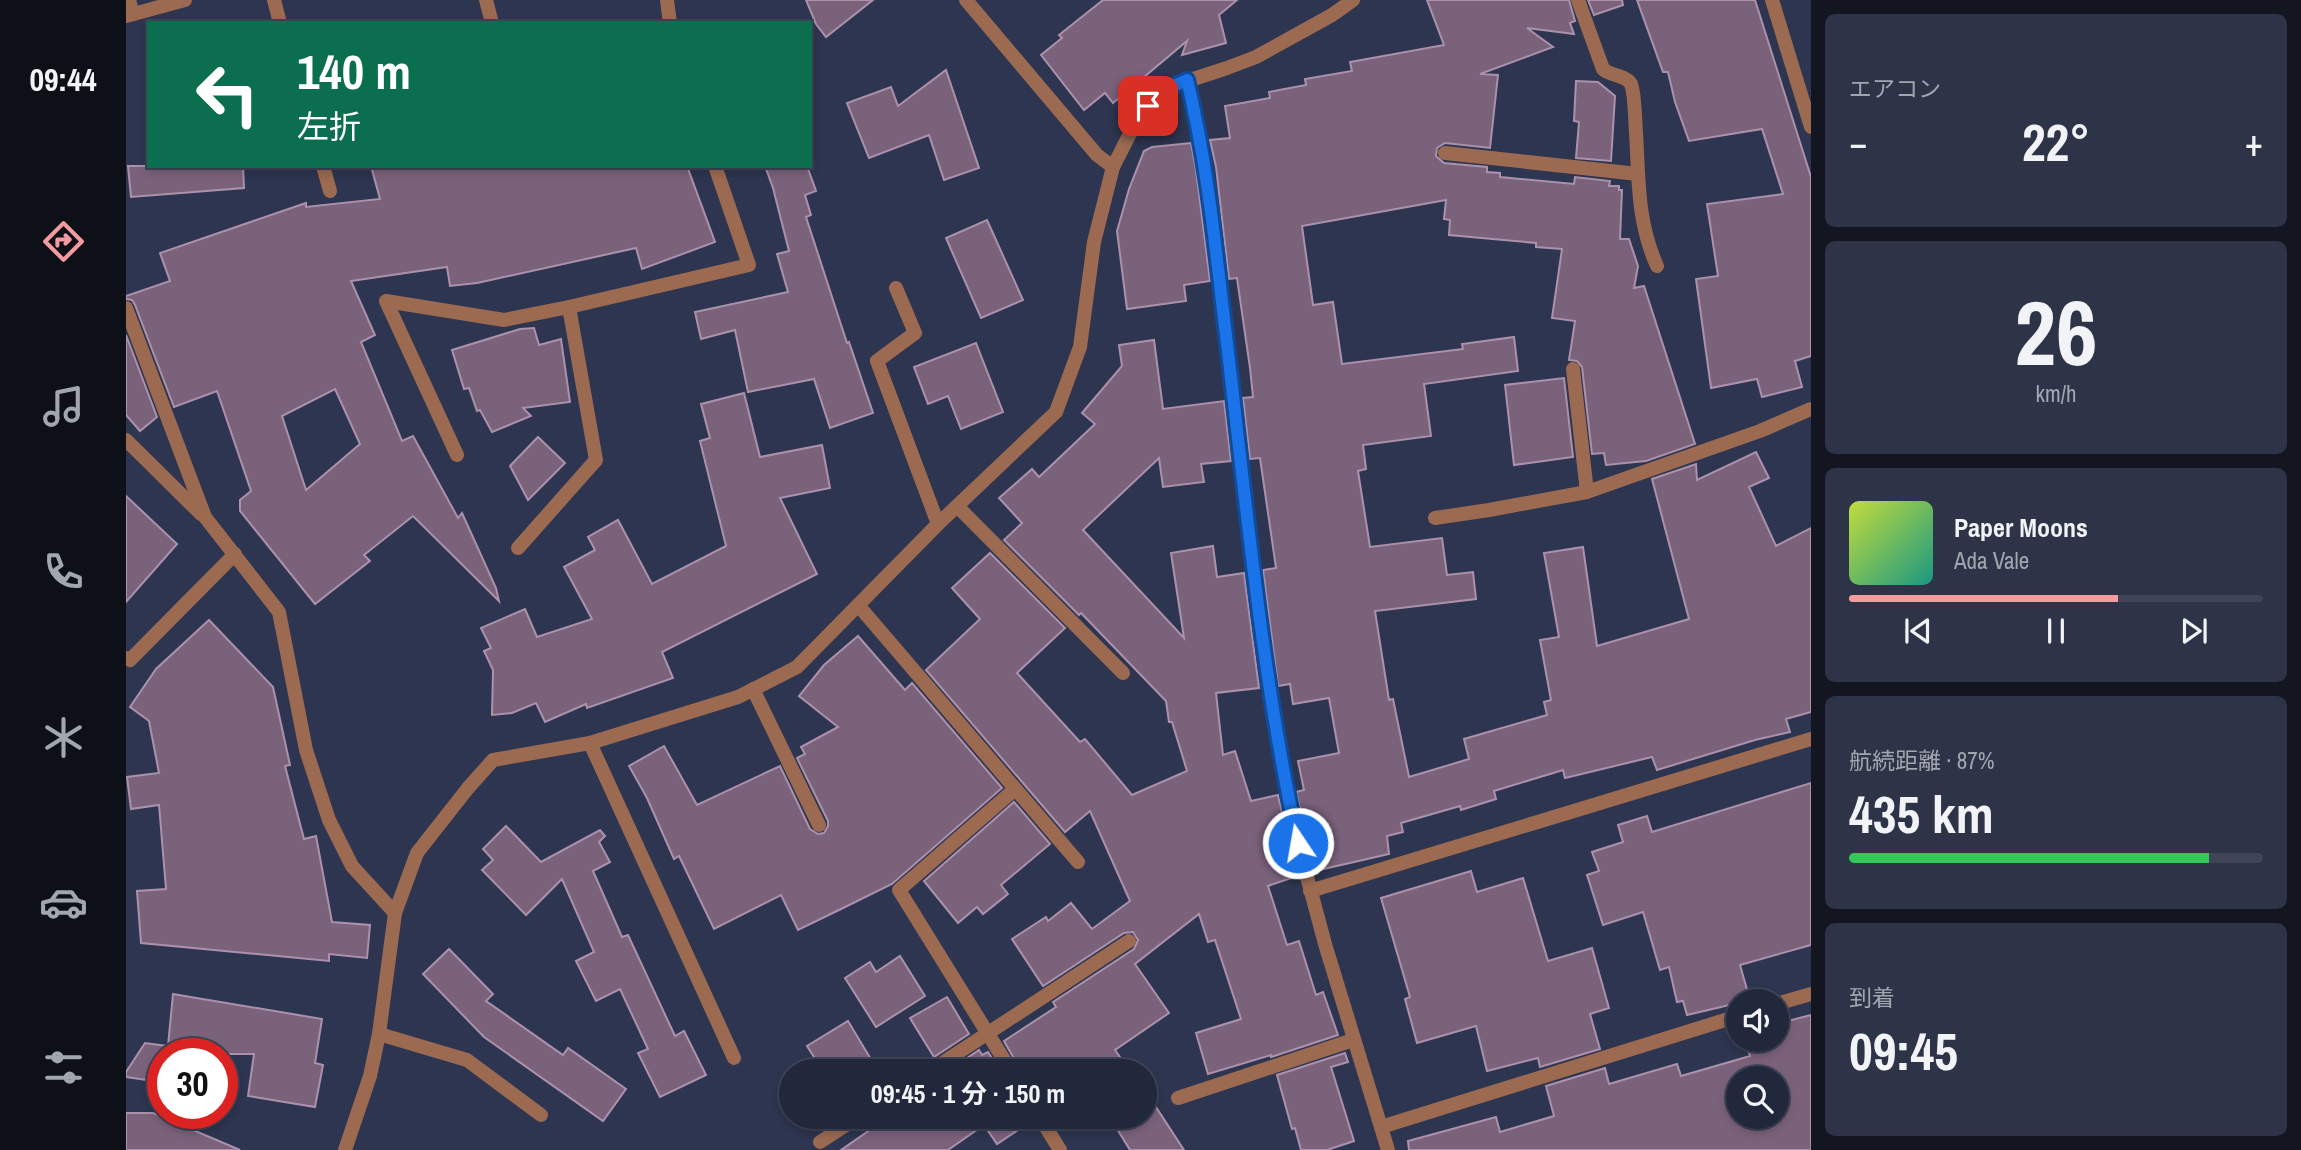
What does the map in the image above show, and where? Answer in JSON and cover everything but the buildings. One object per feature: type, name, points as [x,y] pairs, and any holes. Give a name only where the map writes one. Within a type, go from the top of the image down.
[{"type":"street","points":[[129,10],[185,0]]},
{"type":"street","points":[[274,0],[280,21]]},
{"type":"street","points":[[486,0],[491,21]]},
{"type":"street","points":[[667,0],[670,21]]},
{"type":"street","points":[[966,0],[1097,155],[1113,167]]},
{"type":"street","points":[[345,1150],[370,1076],[379,1034],[395,913],[417,853],[493,760],[590,743],[738,697],[797,667],[938,524],[1056,411],[1080,347],[1094,242],[1113,167],[1148,106],[1159,94],[1172,86],[1256,57],[1332,15],[1353,0]]},
{"type":"street","points":[[1578,0],[1603,69],[1631,84],[1639,201],[1648,247],[1657,266]]},
{"type":"street","points":[[1772,0],[1811,127]]},
{"type":"street","points":[[1187,80],[1206,168],[1265,665],[1286,789],[1310,891],[1388,1150]]},
{"type":"street","points":[[1445,153],[1638,174]]},
{"type":"street","points":[[324,168],[330,191]]},
{"type":"street","points":[[457,455],[386,301],[504,320],[749,265],[716,168]]},
{"type":"street","points":[[896,288],[915,333],[877,361],[938,524]]},
{"type":"street","points":[[518,548],[596,460],[569,307]]},
{"type":"street","points":[[126,308],[205,517]]},
{"type":"street","points":[[1573,369],[1587,492]]},
{"type":"street","points":[[1435,518],[1587,492],[1747,436],[1811,409]]},
{"type":"street","points":[[126,440],[205,517],[279,612],[306,750],[329,820],[352,866],[395,913]]},
{"type":"street","points":[[958,507],[1123,673]]},
{"type":"street","points":[[126,658],[131,660],[235,554]]},
{"type":"street","points":[[858,605],[1078,862]]},
{"type":"street","points":[[753,689],[819,825]]},
{"type":"street","points":[[1310,891],[1811,739]]},
{"type":"street","points":[[590,743],[734,1058]]},
{"type":"street","points":[[1004,1059],[899,890],[1015,789]]},
{"type":"street","points":[[948,1059],[1129,941]]},
{"type":"street","points":[[1789,1000],[1811,994]]},
{"type":"street","points":[[1381,1127],[1726,1020]]},
{"type":"street","points":[[379,1034],[467,1060],[541,1115]]},
{"type":"street","points":[[1178,1098],[1353,1040]]},
{"type":"street","points":[[820,1142],[840,1129]]},
{"type":"street","points":[[1045,1129],[1053,1148]]},
{"type":"route","points":[[1148,106],[1159,94],[1187,80],[1206,168],[1265,665],[1298,843]]}]
